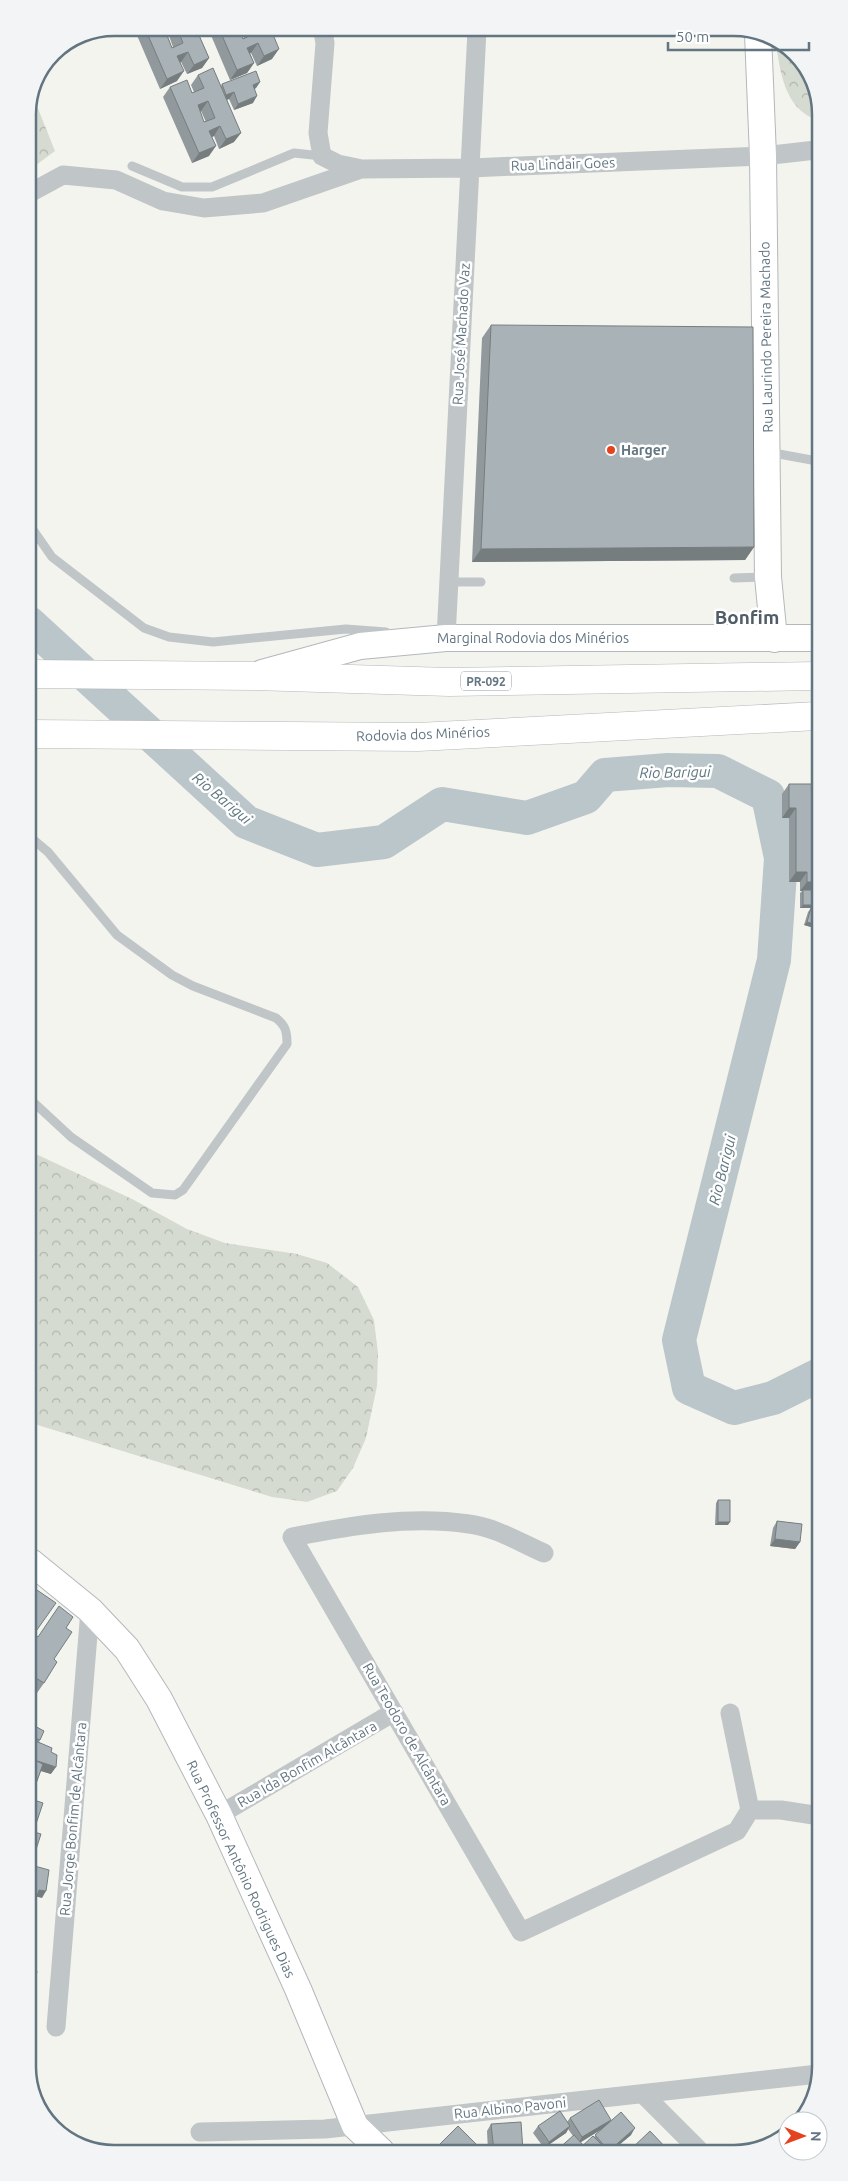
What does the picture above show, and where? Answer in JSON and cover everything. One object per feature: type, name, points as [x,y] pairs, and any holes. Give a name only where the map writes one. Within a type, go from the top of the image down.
[{"type":"main road","name":"Rua Laurindo Pereira Machado","points":[[758,40],[763,156],[768,577],[774,638]]},
{"type":"main road","name":"Marginal Rodovia dos Minérios","points":[[252,676],[360,646],[446,638],[812,638]]},
{"type":"main road","name":"PR-092","points":[[36,674],[155,674],[449,682],[812,676]]},
{"type":"main road","name":"Rodovia dos Minérios","points":[[36,734],[418,737],[810,717]]},
{"type":"main road","name":"Rua Professor Antônio Rodrigues Dias","points":[[36,1566],[90,1610],[127,1649],[159,1699],[219,1815],[298,1989],[355,2126],[375,2145]]},
{"type":"street","points":[[325,36],[326,43],[318,133],[322,156],[338,164],[362,169]]},
{"type":"street","name":"Rua José Machado Vaz","points":[[446,638],[477,36]]},
{"type":"street","name":"Rua Lindair Goes","points":[[362,169],[470,168],[763,156],[812,150]]},
{"type":"street","points":[[36,190],[63,175],[116,180],[163,200],[204,208],[263,203],[362,169]]},
{"type":"street","name":"Rua Teodoro de Alcântara","points":[[544,1553],[471,1524],[421,1521],[370,1522],[292,1537],[521,1932],[737,1831],[750,1810]]},
{"type":"street","name":"Rua Jorge Bonfim de Alcântara","points":[[56,2027],[90,1610]]},
{"type":"street","name":"Rua Ida Bonfim Alcântara","points":[[219,1815],[394,1712]]},
{"type":"street","points":[[730,1713],[750,1810],[782,1810],[812,1815]]},
{"type":"street","name":"Rua Albino Pavoni","points":[[200,2132],[325,2129],[811,2075]]},
{"type":"street","points":[[643,2094],[694,2145]]},
{"type":"lane","points":[[132,166],[182,187],[212,187],[294,153],[322,156]]},
{"type":"lane","points":[[768,452],[812,459]]},
{"type":"lane","points":[[36,534],[52,557],[144,628],[169,637],[213,642],[346,629],[446,638]]},
{"type":"lane","points":[[734,578],[768,577]]},
{"type":"lane","points":[[448,582],[481,582]]},
{"type":"lane","points":[[36,842],[48,852],[117,935],[172,975],[193,986],[276,1018],[284,1024],[287,1032],[287,1044],[183,1190],[175,1195],[152,1194],[71,1137],[36,1105]]},
{"type":"green space","points":[[777,50],[789,59],[801,75],[808,89],[812,117],[797,107],[791,98],[779,64]]},
{"type":"green space","points":[[37,105],[55,151],[36,165]]},
{"type":"green space","points":[[36,1155],[132,1199],[187,1229],[225,1243],[297,1254],[327,1263],[358,1287],[374,1320],[378,1353],[377,1386],[366,1438],[353,1468],[337,1491],[307,1502],[272,1497],[36,1425]]},
{"type":"building","points":[[148,36],[167,36],[172,48],[183,43],[180,36],[199,36],[209,58],[194,65],[188,52],[177,56],[184,71],[167,79]]},
{"type":"building","points":[[222,36],[242,36],[243,39],[249,36],[274,36],[279,49],[264,56],[258,43],[247,48],[254,63],[237,70]]},
{"type":"building","points":[[213,68],[241,133],[226,139],[220,126],[209,131],[216,146],[199,153],[170,87],[187,80],[192,93],[204,88],[198,75]],"holes":[[[208,101],[215,118],[204,122],[198,105]]]},
{"type":"building","points":[[256,71],[260,82],[253,85],[257,96],[238,104],[234,92],[226,95],[222,84]]},
{"type":"building","name":"Harger","points":[[491,325],[753,327],[754,547],[481,549]]},
{"type":"building","points":[[789,784],[812,784],[812,882],[807,882],[807,872],[796,872],[796,808],[789,808]]},
{"type":"building","points":[[803,890],[812,890],[812,905],[803,905]]},
{"type":"building","points":[[811,908],[812,908],[812,923],[807,922]]},
{"type":"building","points":[[718,1500],[730,1500],[730,1522],[718,1522]]},
{"type":"building","points":[[777,1521],[802,1524],[800,1542],[775,1539]]},
{"type":"building","points":[[37,1590],[56,1603],[36,1631]]},
{"type":"building","points":[[59,1606],[73,1617],[66,1628],[72,1632],[54,1659],[57,1662],[44,1683],[36,1678],[36,1636],[38,1637]]},
{"type":"building","points":[[36,1727],[44,1731],[40,1740],[36,1738]]},
{"type":"building","points":[[36,1741],[52,1748],[51,1752],[57,1755],[56,1767],[36,1761]]},
{"type":"building","points":[[36,1761],[43,1764],[36,1784]]},
{"type":"building","points":[[36,1801],[43,1803],[36,1824]]},
{"type":"building","points":[[36,1832],[41,1834],[36,1850]]},
{"type":"building","points":[[36,1866],[49,1870],[46,1891],[39,1890],[36,1899]]},
{"type":"building","points":[[599,2100],[611,2120],[582,2137],[570,2118]]},
{"type":"building","points":[[560,2111],[570,2126],[549,2142],[538,2126]]},
{"type":"building","points":[[621,2112],[635,2128],[616,2145],[604,2145],[595,2135]]},
{"type":"building","points":[[521,2122],[523,2145],[493,2145],[491,2124]]},
{"type":"building","points":[[458,2126],[477,2145],[439,2145]]},
{"type":"building","points":[[650,2131],[663,2145],[635,2145]]},
{"type":"building","points":[[574,2135],[583,2145],[563,2145]]},
{"type":"building","points":[[593,2136],[602,2145],[583,2145]]},
{"type":"waterway","name":"Rio Barigui","points":[[36,629],[246,822],[317,850],[384,842],[442,804],[527,818],[586,797],[605,775],[668,770],[718,771],[768,796],[781,858],[774,960],[679,1340],[689,1388],[734,1408],[773,1398],[812,1378]]},
{"type":"place","name":"Harger","points":[[611,450]]},
{"type":"district","name":"Bonfim","points":[[747,617]]}]
